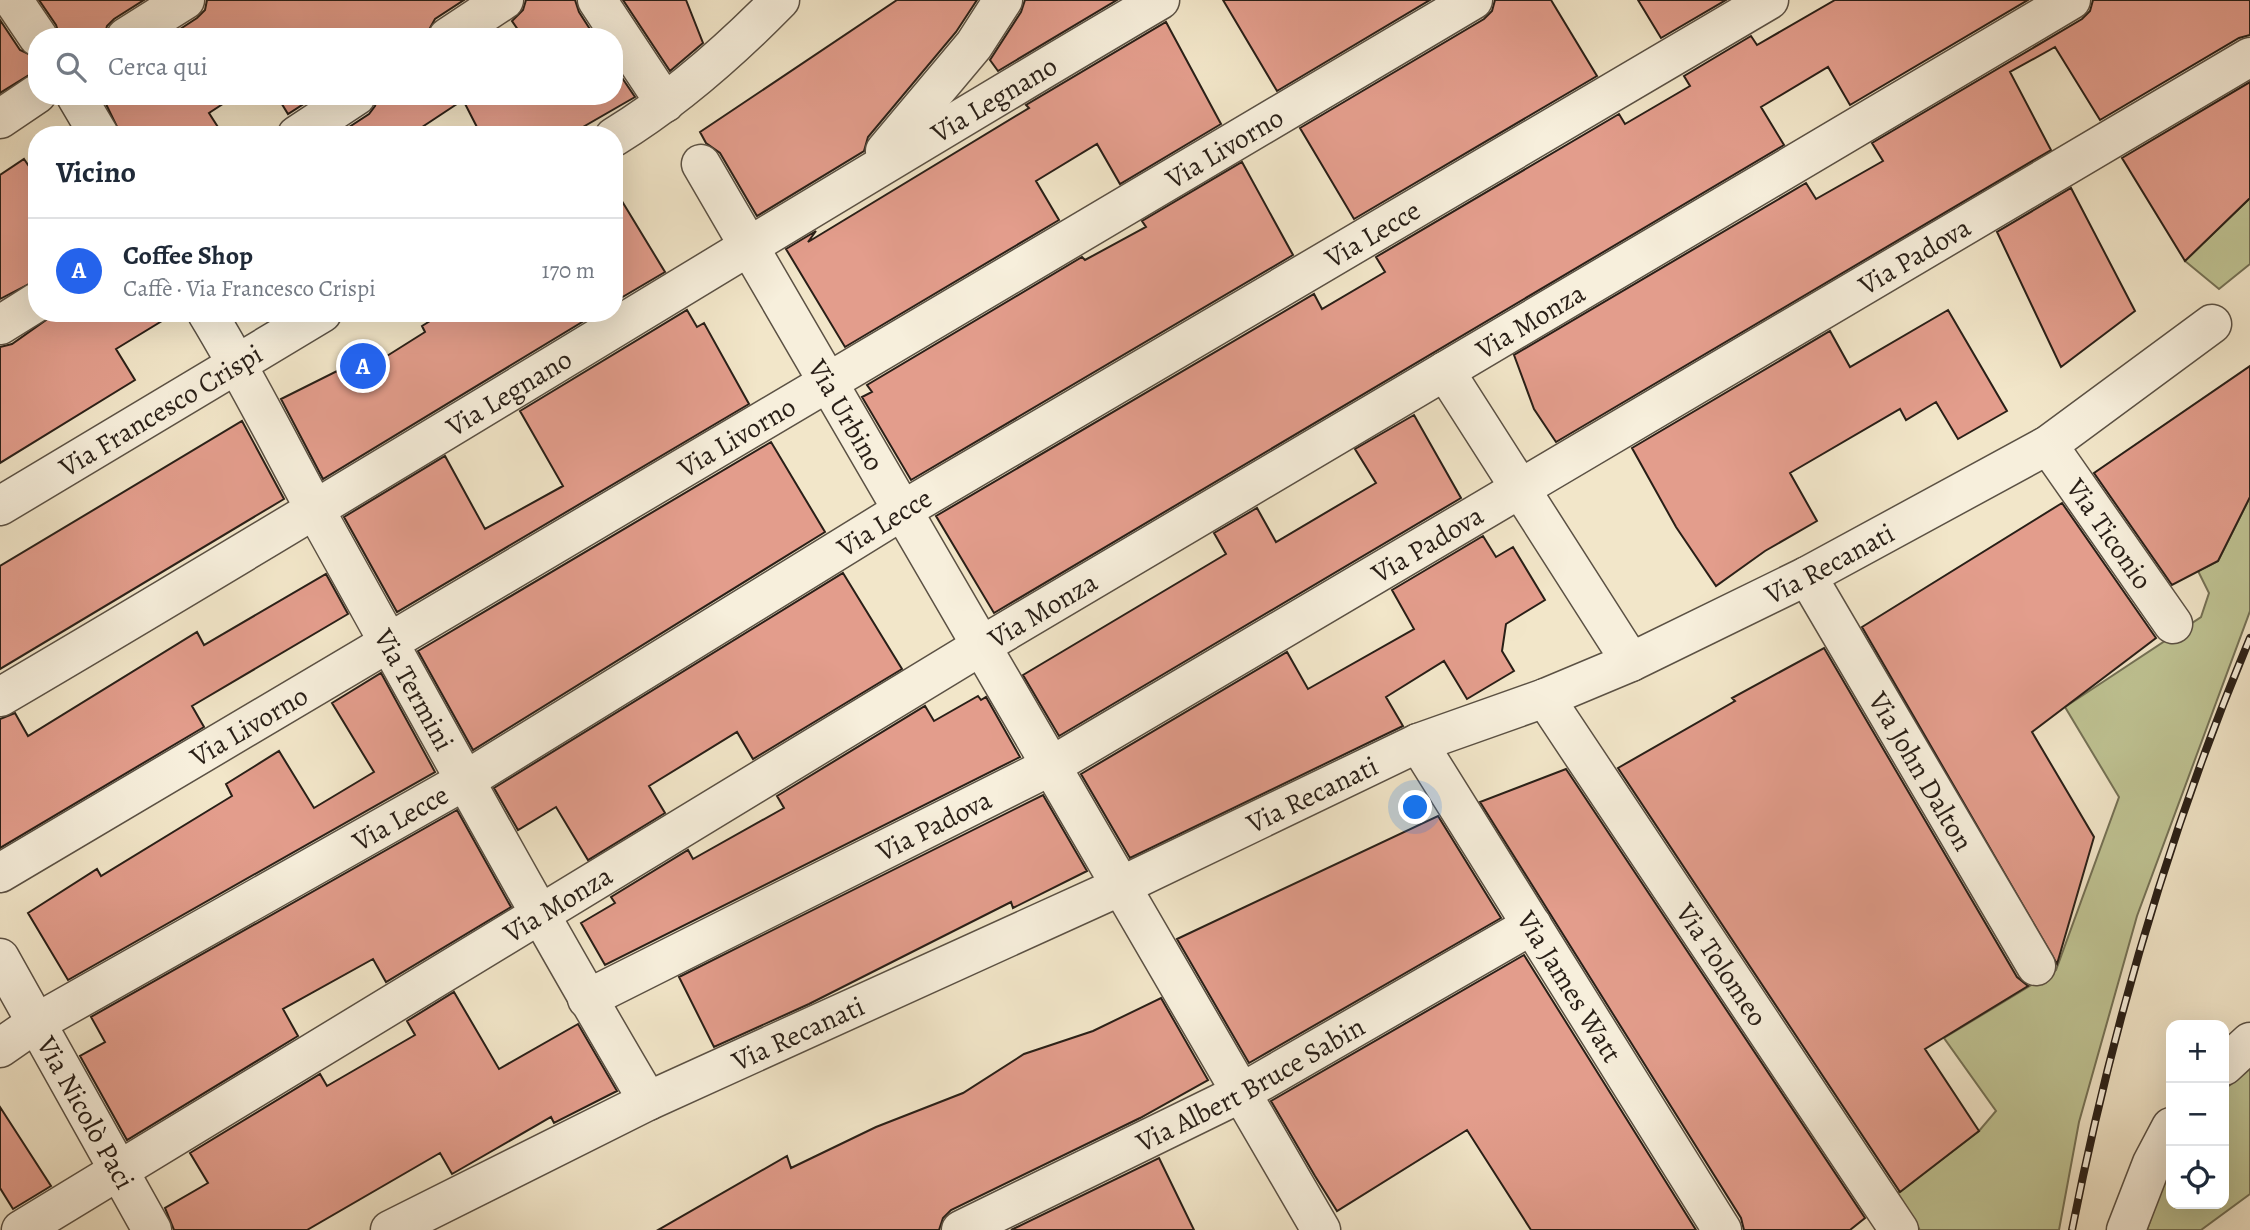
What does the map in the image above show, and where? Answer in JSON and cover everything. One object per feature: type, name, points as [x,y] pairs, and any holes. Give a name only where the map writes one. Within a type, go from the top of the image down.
[{"type":"street","points":[[13,0],[32,28]]},
{"type":"street","points":[[140,28],[185,0]]},
{"type":"street","points":[[461,28],[504,0]]},
{"type":"street","points":[[597,0],[615,28]]},
{"type":"street","points":[[623,130],[665,103],[733,48],[779,0]]},
{"type":"street","points":[[869,172],[974,45],[1003,0]]},
{"type":"street","name":"Via Legnano","points":[[0,697],[316,512],[748,245],[1160,0]]},
{"type":"street","name":"Via Livorno","points":[[0,873],[1473,0]]},
{"type":"street","name":"Via Lecce","points":[[0,1048],[36,1023],[466,780],[903,510],[1769,0]]},
{"type":"street","name":"Via Monza","points":[[21,1230],[981,646],[2071,0]]},
{"type":"street","points":[[623,39],[665,103]]},
{"type":"street","name":"Via Padova","points":[[587,999],[1052,766],[2250,57]]},
{"type":"street","points":[[0,118],[28,100]]},
{"type":"street","points":[[81,105],[94,126]]},
{"type":"street","points":[[311,126],[342,105]]},
{"type":"street","name":"Via Urbino","points":[[701,164],[1320,1229]]},
{"type":"street","points":[[0,325],[28,308]]},
{"type":"street","name":"Via Termini","points":[[212,322],[587,999],[648,1101]]},
{"type":"street","name":"Via Francesco Crispi","points":[[0,506],[307,322]]},
{"type":"street","name":"Via Recanati","points":[[390,1230],[648,1101],[1121,886],[1418,743],[1545,698],[1631,662],[1807,576],[2048,444],[2212,324]]},
{"type":"street","points":[[1445,371],[1631,662]]},
{"type":"street","name":"Via Ticonio","points":[[2048,444],[2173,624]]},
{"type":"street","name":"Via John Dalton","points":[[1807,576],[2036,966]]},
{"type":"street","name":"Via Tolomeo","points":[[1545,698],[1899,1230]]},
{"type":"street","name":"Via James Watt","points":[[1418,743],[1722,1230]]},
{"type":"street","name":"Via Albert Bruce Sabin","points":[[961,1230],[1241,1093],[1532,925]]},
{"type":"street","name":"Via Nicolò Paci","points":[[0,958],[152,1230]]},
{"type":"street","points":[[2229,1061],[2250,1042]]},
{"type":"street","points":[[2126,1230],[2152,1163],[2166,1136]]},
{"type":"green space","points":[[2250,198],[2250,264],[2219,289],[2185,261]]},
{"type":"green space","points":[[2250,497],[2250,611],[2137,916],[2079,1122],[2059,1230],[1920,1230],[1895,1195],[1979,1131],[1996,1111],[1944,1038],[2056,970],[2119,797],[2065,707],[2201,617],[2209,593],[2198,571],[2218,561]]},
{"type":"green space","points":[[2250,1068],[2250,1194],[2201,1230],[2147,1230],[2166,1173],[2166,1209],[2229,1209],[2229,1086]]},
{"type":"building","points":[[39,0],[144,0],[114,19],[106,28],[57,28]]},
{"type":"building","points":[[207,0],[464,0],[435,19],[430,28],[182,28],[205,10]]},
{"type":"building","points":[[526,0],[575,0],[589,28],[517,28],[512,21],[523,10]]},
{"type":"building","points":[[623,0],[686,0],[703,43],[670,71]]},
{"type":"building","points":[[897,0],[977,0],[956,32],[868,137],[864,151],[757,216],[720,153],[706,143],[700,132]]},
{"type":"building","points":[[1025,0],[1117,0],[998,71],[990,60],[1021,12]]},
{"type":"building","points":[[1223,0],[1430,0],[1277,91]]},
{"type":"building","points":[[1495,0],[1551,0],[1597,76],[1354,219],[1300,128],[1484,19],[1492,11]]},
{"type":"building","points":[[1638,0],[1726,0],[1661,38]]},
{"type":"building","points":[[1835,0],[2028,0],[1850,105],[1828,67],[1761,107],[1784,145],[994,613],[936,516],[1314,294],[1322,309],[1385,272],[1376,257],[1619,114],[1625,124],[1690,86],[1684,76],[1751,36],[1757,45]]},
{"type":"building","points":[[2093,0],[2250,0],[2250,35],[2239,38],[2100,120],[2055,47],[2010,72],[2051,150],[1556,442],[1534,409],[1514,355],[1806,183],[1816,199],[1883,161],[1872,143],[2082,19],[2090,11]]},
{"type":"building","points":[[0,20],[20,50],[28,54],[28,76],[0,93]]},
{"type":"building","points":[[1166,22],[1221,124],[1120,184],[1097,144],[1036,181],[1059,220],[845,347],[786,249],[816,231],[808,242],[1029,108],[1026,105]]},
{"type":"building","points":[[623,79],[635,97],[623,104]]},
{"type":"building","points":[[2250,82],[2250,198],[2185,261],[2122,158]]},
{"type":"building","points":[[106,105],[221,105],[209,113],[217,126],[117,126]]},
{"type":"building","points":[[282,105],[302,105],[288,114]]},
{"type":"building","points":[[455,105],[424,126],[351,126],[369,114],[375,106]]},
{"type":"building","points":[[466,105],[621,105],[585,126],[476,126]]},
{"type":"building","points":[[24,159],[28,165],[28,285],[0,299],[0,175]]},
{"type":"building","points":[[1242,162],[1293,255],[911,480],[862,397],[872,392],[867,385],[1082,257],[1085,260],[1146,227],[1142,221]]},
{"type":"building","points":[[2071,188],[2135,311],[2061,367],[1997,232]]},
{"type":"building","points":[[623,203],[665,272],[623,297]]},
{"type":"building","points":[[687,310],[697,327],[704,323],[749,404],[397,612],[344,517],[445,456],[485,529],[563,486],[520,411]]},
{"type":"building","points":[[1948,310],[2007,411],[1958,439],[1936,402],[1906,420],[1900,409],[1790,473],[1817,521],[1765,551],[1716,586],[1676,527],[1632,448],[1830,331],[1850,367]]},
{"type":"building","points":[[43,322],[160,322],[116,349],[135,380],[0,463],[0,347],[12,344]]},
{"type":"building","points":[[428,322],[582,322],[323,479],[281,399],[365,357],[371,366],[425,332],[422,326]]},
{"type":"building","points":[[2250,366],[2250,497],[2218,561],[2172,585],[2094,473]]},
{"type":"building","points":[[1414,415],[1461,498],[1059,736],[1023,675],[1226,554],[1214,533],[1257,508],[1276,542],[1376,483],[1355,449]]},
{"type":"building","points":[[242,421],[284,499],[0,669],[0,566]]},
{"type":"building","points":[[771,442],[825,532],[473,750],[418,651]]},
{"type":"building","points":[[2062,503],[2156,638],[2032,732],[2094,837],[2057,964],[1862,627]]},
{"type":"building","points":[[1483,536],[1496,557],[1513,547],[1545,600],[1506,624],[1502,651],[1514,671],[1467,699],[1444,661],[1386,697],[1403,726],[1130,858],[1081,774],[1287,652],[1308,689],[1414,629],[1392,590]]},
{"type":"building","points":[[843,573],[902,669],[753,759],[737,732],[649,786],[665,813],[588,860],[556,807],[518,830],[494,788]]},
{"type":"building","points":[[326,574],[348,614],[192,706],[204,727],[0,848],[0,719],[15,713],[28,736],[197,632],[204,645]]},
{"type":"building","points":[[1824,648],[2017,977],[2028,986],[1925,1049],[1979,1131],[1900,1192],[1618,768],[1735,701],[1732,698]]},
{"type":"building","points":[[381,673],[435,772],[68,980],[28,913],[97,869],[101,876],[232,796],[226,784],[279,751],[314,808],[374,772],[332,703]]},
{"type":"building","points":[[978,696],[981,700],[986,697],[1020,757],[605,965],[581,923],[615,903],[611,897],[688,850],[693,859],[784,808],[777,796],[925,706],[934,721]]},
{"type":"building","points":[[1566,769],[1865,1218],[1850,1230],[1744,1230],[1741,1218],[1480,802]]},
{"type":"building","points":[[1043,795],[1087,871],[1013,908],[1011,902],[809,1004],[714,1047],[679,977]]},
{"type":"building","points":[[457,810],[511,907],[386,982],[373,959],[283,1009],[298,1036],[127,1140],[80,1056],[105,1042],[91,1017]]},
{"type":"building","points":[[1438,816],[1501,918],[1249,1063],[1177,939]]},
{"type":"building","points":[[1524,955],[1696,1230],[1531,1230],[1467,1130],[1337,1211],[1315,1176],[1271,1101]]},
{"type":"building","points":[[454,992],[499,1069],[578,1024],[617,1091],[554,1123],[551,1117],[452,1174],[440,1153],[307,1230],[174,1230],[165,1208],[208,1183],[190,1153],[320,1074],[327,1086],[415,1035],[407,1021]]},
{"type":"building","points":[[1161,998],[1208,1080],[1140,1118],[951,1210],[943,1218],[939,1230],[658,1230],[787,1156],[791,1168],[876,1127],[963,1093],[1024,1054],[1093,1031]]},
{"type":"building","points":[[0,1107],[51,1186],[13,1209],[0,1188]]},
{"type":"building","points":[[1159,1158],[1194,1230],[1011,1230]]},
{"type":"railway","points":[[2072,1230],[2105,1079],[2146,930],[2194,783],[2250,638]]},
{"type":"place","name":"Coffee Shop","points":[[363,366]]}]
